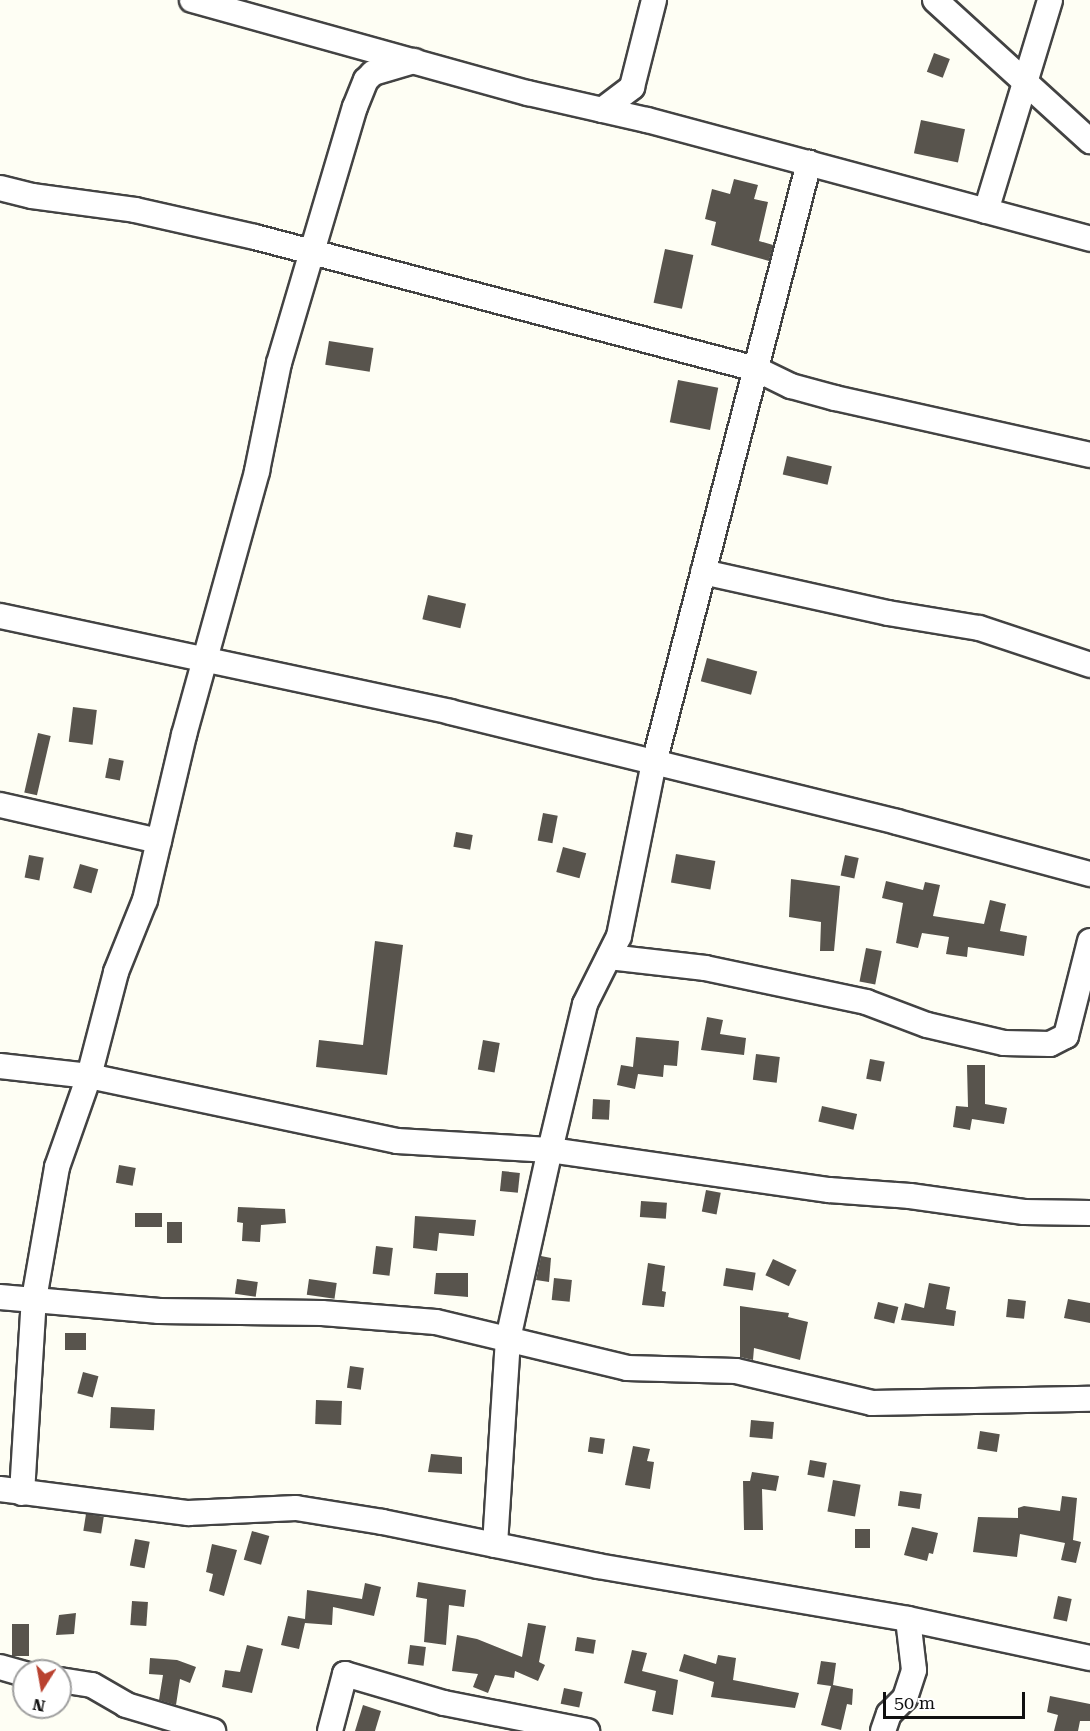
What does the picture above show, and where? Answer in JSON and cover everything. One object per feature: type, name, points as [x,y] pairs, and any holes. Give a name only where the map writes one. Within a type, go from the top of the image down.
[{"type":"street","points":[[192,0],[250,8],[414,60],[1090,239]]},
{"type":"street","points":[[602,110],[632,87],[654,0]]},
{"type":"street","points":[[935,0],[1026,80],[1090,141]]},
{"type":"street","points":[[986,211],[1050,0]]},
{"type":"street","points":[[414,60],[389,66],[366,80],[310,255],[204,659],[145,900],[116,972],[89,1076],[57,1167],[34,1299],[11,1491],[188,1513],[296,1508],[908,1619],[1090,1658]]},
{"type":"street","points":[[632,87],[647,120]]},
{"type":"street","points":[[495,1545],[508,1339],[549,1150],[585,1004],[619,936],[654,763],[809,163]]},
{"type":"street","points":[[0,188],[32,196],[135,210],[756,369],[791,386],[835,398],[1090,455]]},
{"type":"street","points":[[703,572],[888,613],[979,628],[1090,665]]},
{"type":"street","points":[[0,616],[450,712],[1090,874]]},
{"type":"street","points":[[0,805],[159,841]]},
{"type":"street","points":[[609,957],[705,968],[866,1002],[927,1025],[1004,1043],[1050,1044],[1066,1036],[1090,941]]},
{"type":"street","points":[[0,1066],[89,1076],[398,1141],[549,1150],[829,1190],[910,1196],[1024,1212],[1090,1213]]},
{"type":"street","points":[[0,1297],[159,1311],[322,1313],[425,1321],[472,1328],[627,1368],[736,1371],[872,1403],[1090,1399]]},
{"type":"street","points":[[883,1731],[889,1714],[905,1698],[914,1670],[908,1619]]},
{"type":"street","points":[[330,1731],[345,1674],[444,1703],[586,1731]]},
{"type":"street","points":[[72,1682],[92,1685],[126,1705],[213,1731]]},
{"type":"building","points":[[934,53],[950,59],[943,78],[927,72]]},
{"type":"building","points":[[921,120],[965,129],[958,163],[914,153]]},
{"type":"building","points":[[734,179],[758,185],[754,199],[768,202],[759,241],[773,245],[769,261],[711,245],[716,222],[705,219],[712,189],[730,194]]},
{"type":"building","points":[[665,249],[693,255],[682,309],[654,303]]},
{"type":"building","points":[[329,341],[373,348],[370,372],[325,365]]},
{"type":"building","points":[[678,380],[718,388],[710,430],[670,422]]},
{"type":"building","points":[[787,456],[832,466],[828,485],[783,475]]},
{"type":"building","points":[[428,595],[466,604],[460,628],[422,619]]},
{"type":"building","points":[[707,658],[757,671],[751,695],[701,681]]},
{"type":"building","points":[[73,707],[97,710],[93,745],[69,742]]},
{"type":"building","points":[[38,733],[51,736],[37,795],[24,792]]},
{"type":"building","points":[[109,758],[124,761],[120,780],[105,778]]},
{"type":"building","points":[[543,813],[558,816],[552,843],[538,840]]},
{"type":"building","points":[[456,832],[473,835],[470,850],[453,847]]},
{"type":"building","points":[[563,847],[586,853],[579,878],[556,872]]},
{"type":"building","points":[[676,854],[715,861],[710,890],[671,883]]},
{"type":"building","points":[[29,855],[44,858],[39,880],[25,878]]},
{"type":"building","points":[[845,855],[859,858],[854,878],[841,876]]},
{"type":"building","points":[[80,864],[98,869],[91,893],[73,888]]},
{"type":"building","points":[[791,879],[840,886],[834,951],[820,951],[821,922],[789,917]]},
{"type":"building","points":[[886,881],[923,890],[925,882],[940,885],[933,916],[984,924],[990,900],[1006,904],[1000,931],[1027,936],[1024,956],[968,947],[967,957],[946,954],[949,937],[922,933],[918,948],[896,943],[903,903],[882,898]]},
{"type":"building","points":[[375,941],[403,945],[387,1075],[316,1067],[319,1040],[363,1045]]},
{"type":"building","points":[[866,948],[882,951],[875,984],[860,981]]},
{"type":"building","points":[[707,1017],[723,1020],[720,1034],[746,1038],[744,1055],[701,1050]]},
{"type":"building","points":[[636,1037],[679,1041],[677,1066],[664,1065],[663,1077],[638,1074],[635,1089],[617,1085],[621,1065],[633,1067]]},
{"type":"building","points":[[483,1040],[500,1043],[495,1072],[478,1070]]},
{"type":"building","points":[[756,1054],[780,1057],[777,1083],[753,1080]]},
{"type":"building","points":[[870,1059],[885,1062],[881,1081],[866,1079]]},
{"type":"building","points":[[967,1065],[985,1065],[985,1104],[1007,1108],[1004,1124],[972,1119],[970,1130],[953,1127],[956,1106],[968,1107]]},
{"type":"building","points":[[593,1099],[610,1100],[609,1120],[592,1119]]},
{"type":"building","points":[[822,1106],[857,1114],[853,1130],[818,1122]]},
{"type":"building","points":[[119,1165],[136,1168],[133,1186],[116,1183]]},
{"type":"building","points":[[502,1171],[520,1173],[518,1193],[500,1191]]},
{"type":"building","points":[[706,1190],[721,1193],[717,1214],[702,1212]]},
{"type":"building","points":[[641,1201],[667,1203],[666,1219],[640,1217]]},
{"type":"building","points":[[238,1207],[285,1209],[286,1223],[261,1225],[260,1242],[242,1241],[243,1223],[237,1222]]},
{"type":"building","points":[[135,1213],[162,1213],[162,1227],[135,1227]]},
{"type":"building","points":[[415,1216],[476,1220],[474,1236],[439,1233],[437,1251],[413,1248]]},
{"type":"building","points":[[167,1222],[182,1222],[182,1243],[167,1243]]},
{"type":"building","points":[[376,1246],[393,1248],[389,1276],[373,1274]]},
{"type":"building","points":[[541,1256],[551,1258],[549,1282],[536,1280]]},
{"type":"building","points":[[773,1259],[797,1270],[789,1286],[765,1275]]},
{"type":"building","points":[[648,1263],[665,1266],[662,1291],[666,1292],[664,1307],[642,1305]]},
{"type":"building","points":[[726,1268],[756,1273],[753,1290],[723,1286]]},
{"type":"building","points":[[436,1273],[468,1273],[468,1297],[434,1294]]},
{"type":"building","points":[[554,1278],[572,1280],[570,1302],[552,1300]]},
{"type":"building","points":[[237,1279],[258,1282],[256,1297],[235,1294]]},
{"type":"building","points":[[309,1279],[337,1283],[335,1299],[307,1295]]},
{"type":"building","points":[[929,1283],[950,1287],[946,1309],[956,1311],[954,1326],[901,1320],[905,1303],[924,1308]]},
{"type":"building","points":[[1008,1299],[1026,1301],[1024,1319],[1006,1317]]},
{"type":"building","points":[[1068,1299],[1090,1303],[1090,1323],[1064,1318]]},
{"type":"building","points":[[878,1302],[898,1307],[894,1324],[874,1318]]},
{"type":"building","points":[[740,1306],[789,1313],[788,1317],[808,1322],[800,1360],[754,1348],[753,1360],[740,1357]]},
{"type":"building","points":[[65,1333],[86,1333],[86,1350],[65,1350]]},
{"type":"building","points":[[350,1366],[364,1368],[361,1390],[347,1388]]},
{"type":"building","points":[[83,1372],[98,1376],[93,1397],[77,1393]]},
{"type":"building","points":[[316,1400],[342,1401],[341,1425],[315,1424]]},
{"type":"building","points":[[111,1407],[155,1409],[154,1430],[110,1428]]},
{"type":"building","points":[[751,1420],[774,1422],[772,1439],[750,1437]]},
{"type":"building","points":[[980,1431],[1000,1434],[997,1452],[977,1449]]},
{"type":"building","points":[[590,1437],[605,1439],[603,1454],[588,1452]]},
{"type":"building","points":[[633,1446],[650,1449],[647,1461],[654,1462],[650,1489],[625,1485]]},
{"type":"building","points":[[431,1454],[462,1457],[462,1474],[428,1472]]},
{"type":"building","points":[[810,1460],[827,1463],[824,1478],[807,1475]]},
{"type":"building","points":[[752,1472],[779,1476],[776,1491],[762,1489],[763,1530],[744,1530],[743,1481],[750,1481]]},
{"type":"building","points":[[833,1480],[861,1485],[855,1516],[827,1512]]},
{"type":"building","points":[[900,1491],[922,1494],[920,1509],[898,1506]]},
{"type":"building","points":[[1062,1496],[1077,1498],[1073,1540],[1081,1542],[1076,1563],[1061,1560],[1065,1543],[1020,1534],[1017,1557],[973,1552],[978,1517],[1018,1518],[1018,1508],[1024,1506],[1060,1511]]},
{"type":"building","points":[[86,1514],[104,1517],[101,1534],[83,1531]]},
{"type":"building","points":[[912,1527],[938,1533],[933,1554],[929,1553],[927,1561],[904,1555]]},
{"type":"building","points":[[855,1529],[870,1529],[870,1548],[855,1548]]},
{"type":"building","points":[[252,1531],[269,1536],[261,1565],[244,1560]]},
{"type":"building","points":[[135,1539],[150,1542],[145,1568],[130,1566]]},
{"type":"building","points":[[212,1544],[237,1550],[224,1596],[209,1591],[213,1574],[206,1572]]},
{"type":"building","points":[[418,1582],[466,1590],[464,1607],[449,1605],[446,1645],[424,1642],[427,1599],[416,1597]]},
{"type":"building","points":[[365,1583],[381,1587],[374,1616],[333,1607],[332,1625],[305,1623],[299,1649],[281,1645],[288,1616],[305,1619],[307,1590],[362,1599]]},
{"type":"building","points":[[1058,1596],[1072,1599],[1067,1621],[1053,1618]]},
{"type":"building","points":[[132,1601],[148,1602],[146,1626],[130,1625]]},
{"type":"building","points":[[76,1613],[74,1634],[56,1635],[59,1615]]},
{"type":"building","points":[[528,1623],[546,1626],[539,1662],[545,1665],[538,1681],[515,1671],[514,1678],[495,1675],[488,1693],[473,1687],[478,1674],[452,1671],[457,1635],[477,1639],[522,1657]]},
{"type":"building","points":[[12,1624],[29,1624],[29,1656],[12,1656]]},
{"type":"building","points":[[577,1637],[596,1640],[594,1654],[575,1651]]},
{"type":"building","points":[[247,1645],[263,1649],[252,1693],[222,1687],[225,1670],[240,1672]]},
{"type":"building","points":[[410,1645],[426,1647],[424,1666],[408,1664]]},
{"type":"building","points":[[632,1650],[647,1653],[642,1671],[678,1680],[673,1715],[652,1711],[656,1691],[624,1683]]},
{"type":"building","points":[[684,1654],[716,1664],[718,1655],[736,1658],[733,1680],[799,1693],[795,1708],[711,1697],[714,1682],[679,1671]]},
{"type":"building","points":[[150,1658],[177,1660],[196,1667],[190,1683],[180,1679],[176,1705],[159,1700],[163,1675],[149,1674]]},
{"type":"building","points":[[821,1661],[836,1663],[833,1685],[853,1689],[852,1705],[847,1704],[841,1730],[821,1725],[831,1686],[817,1684]]},
{"type":"building","points":[[564,1688],[583,1692],[579,1708],[561,1704]]},
{"type":"building","points":[[1050,1696],[1090,1704],[1090,1721],[1080,1721],[1078,1731],[1054,1731],[1058,1715],[1047,1712]]},
{"type":"building","points":[[363,1705],[381,1711],[375,1731],[355,1731]]}]
